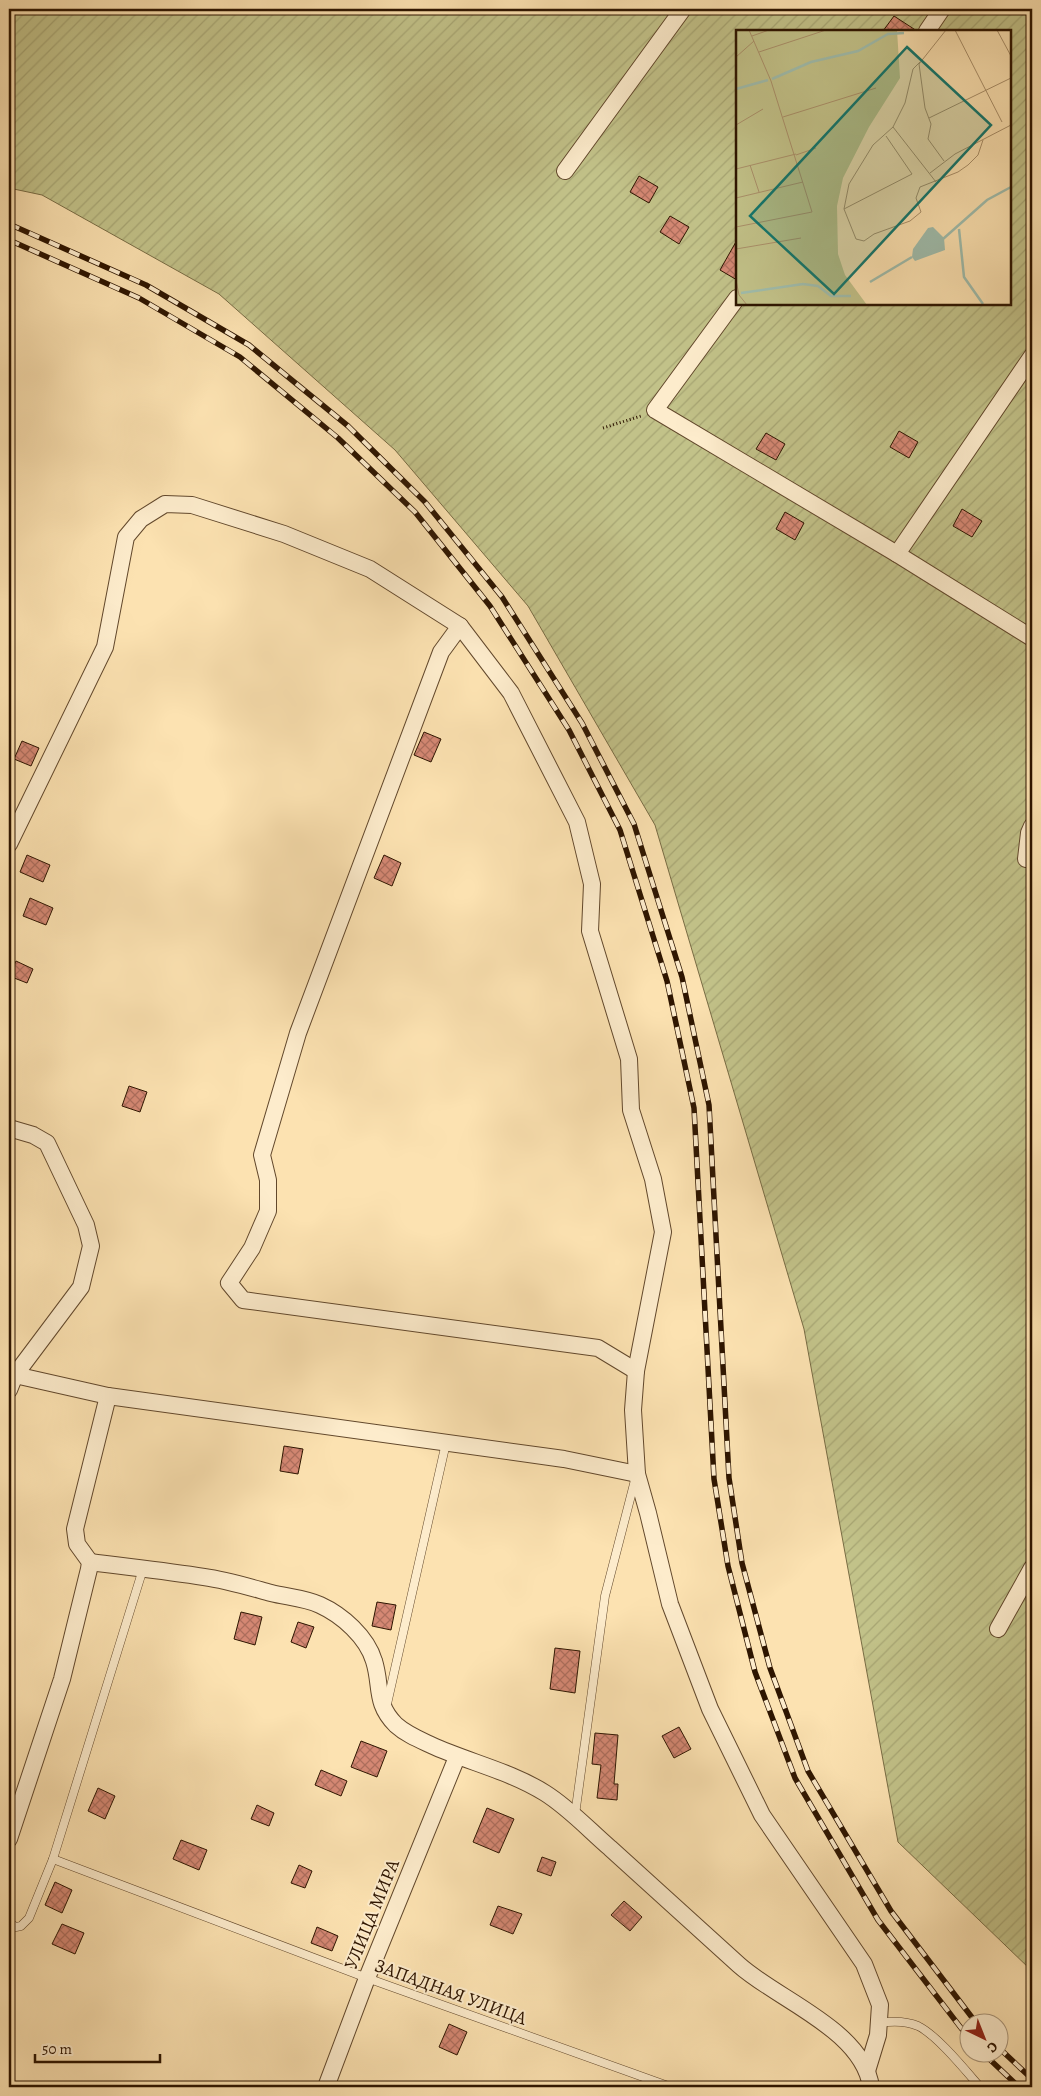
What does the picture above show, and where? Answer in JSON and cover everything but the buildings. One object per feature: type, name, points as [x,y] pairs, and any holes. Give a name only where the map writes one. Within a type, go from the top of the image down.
[{"type":"street","points":[[565,171],[683,9]]},
{"type":"street","points":[[927,30],[942,9]]},
{"type":"street","points":[[736,299],[655,410],[897,554],[1032,638]]},
{"type":"street","points":[[897,554],[1032,356]]},
{"type":"street","points":[[9,844],[105,647],[126,537],[141,519],[165,504],[192,505],[284,534],[370,569],[460,626],[512,693],[577,822],[592,884],[590,931],[629,1059],[631,1110],[653,1179],[663,1232],[636,1371],[633,1410],[637,1474],[670,1604],[710,1709],[762,1815],[864,1964],[880,2005],[880,2023],[867,2071]]},
{"type":"street","points":[[460,626],[441,652],[298,1033],[262,1155],[268,1180],[268,1211],[252,1248],[229,1282],[242,1300],[598,1348],[636,1371]]},
{"type":"street","points":[[1026,859],[1029,833],[1032,826]]},
{"type":"street","points":[[9,1128],[33,1135],[47,1143],[86,1225],[91,1246],[82,1287],[12,1382],[564,1459],[637,1474]]},
{"type":"street","points":[[108,1396],[75,1529],[77,1544],[90,1562],[206,1577],[319,1604],[331,1611],[348,1624],[370,1651],[375,1662],[379,1695],[385,1711],[404,1732],[457,1757],[525,1782],[548,1795],[751,1975],[814,2015],[841,2038],[857,2055],[867,2071],[871,2087]]},
{"type":"street","points":[[9,1839],[62,1679],[90,1562]]},
{"type":"street","points":[[998,1628],[1032,1568]]},
{"type":"street","name":"УЛИЦА МИРА","points":[[326,2087],[367,1978],[457,1757]]},
{"type":"lane","points":[[385,1711],[446,1443]]},
{"type":"lane","points":[[575,1817],[605,1596],[637,1474]]},
{"type":"lane","points":[[9,1923],[16,1927],[21,1926],[29,1918],[53,1859],[143,1569]]},
{"type":"lane","name":"ЗАПАДНАЯ УЛИЦА","points":[[53,1859],[367,1978],[671,2087]]},
{"type":"lane","points":[[880,2023],[893,2021],[919,2026],[980,2087]]},
{"type":"path","points":[[603,428],[655,410]]},
{"type":"green space","points":[[9,9],[1032,9],[1032,1971],[898,1842],[804,1329],[655,825],[528,606],[395,450],[219,294],[42,195],[9,188]]},
{"type":"railway","points":[[9,224],[146,285],[249,345],[348,426],[425,502],[502,597],[582,723],[634,824],[682,977],[709,1105],[729,1478],[742,1563],[770,1668],[808,1771],[891,1911],[969,2014]]},
{"type":"railway","points":[[9,240],[139,298],[240,357],[338,438],[415,512],[490,606],[569,730],[620,830],[667,981],[694,1108],[714,1479],[728,1566],[755,1672],[795,1778],[878,1920],[958,2024]]},
{"type":"railway","points":[[1008,2056],[1032,2079]]},
{"type":"railway","points":[[995,2064],[1019,2087]]}]
